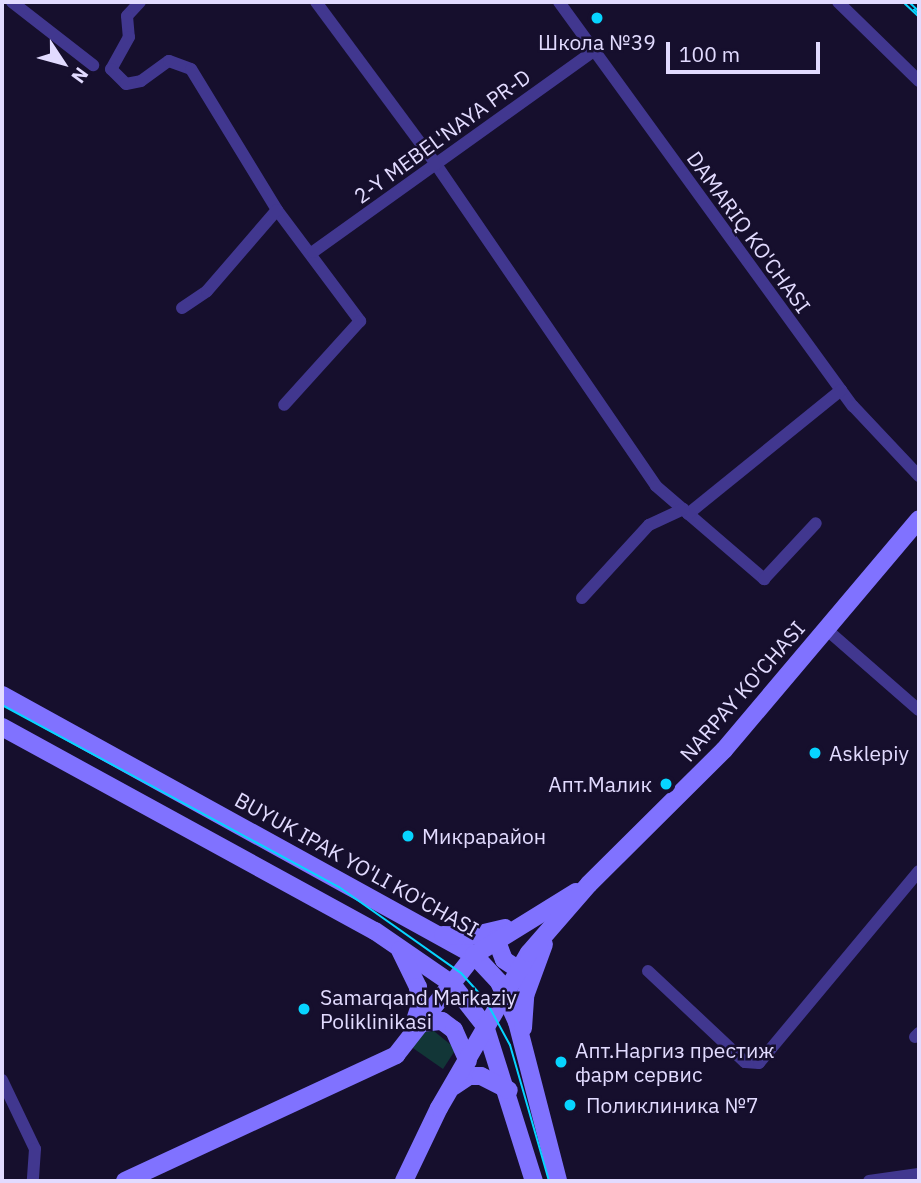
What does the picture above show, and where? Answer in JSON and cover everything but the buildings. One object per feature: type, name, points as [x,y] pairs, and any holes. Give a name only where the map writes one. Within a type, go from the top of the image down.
[{"type":"main road","name":"NARPAY KO'CHASI","points":[[404,1181],[449,1091],[518,969],[589,884],[724,750],[919,519]]},
{"type":"main road","name":"BUYUK IPAK YO'LI KO'CHASI","points":[[2,695],[474,955],[504,992],[523,1042],[558,1181]]},
{"type":"main road","points":[[2,727],[398,947],[452,984],[485,1026],[509,1090],[534,1181]]},
{"type":"main road","name":"NARPAY KO'CHASI","points":[[125,1181],[396,1055],[474,955],[589,884]]},
{"type":"main road","points":[[437,934],[471,936],[531,918]]},
{"type":"main road","points":[[523,1042],[525,996],[553,925]]},
{"type":"main road","points":[[496,939],[504,960],[518,969]]},
{"type":"main road","points":[[398,947],[418,987],[420,1005],[406,1042]]},
{"type":"main road","points":[[422,1023],[442,1021],[454,1030],[468,1061]]},
{"type":"main road","points":[[449,1091],[469,1076],[491,1078],[509,1090]]},
{"type":"street","points":[[12,2],[93,65]]},
{"type":"street","points":[[140,2],[127,16],[129,37],[111,69],[126,84],[141,82],[169,61],[191,69],[278,210],[313,252],[360,320],[284,405]]},
{"type":"street","points":[[316,2],[435,163],[656,486],[764,579],[816,523]]},
{"type":"street","name":"DAMARIQ KO'CHASI","points":[[559,2],[841,390],[919,476]]},
{"type":"street","points":[[838,2],[919,81]]},
{"type":"street","name":"2-Y MEBEL'NAYA PR-D","points":[[313,252],[594,51]]},
{"type":"street","points":[[182,308],[207,291],[278,210]]},
{"type":"street","points":[[582,598],[649,525],[686,512],[841,390]]},
{"type":"street","points":[[826,629],[919,710]]},
{"type":"street","points":[[648,971],[745,1062],[759,1063],[919,871]]},
{"type":"street","points":[[2,1080],[35,1149],[33,1181]]},
{"type":"street","points":[[869,1181],[919,1174]]},
{"type":"green space","points":[[429,1027],[456,1049],[443,1069],[410,1046]]},
{"type":"tram line","points":[[2,705],[339,887],[461,973],[486,1001],[510,1045],[549,1181]]},
{"type":"railway","points":[[906,2],[919,14]]},
{"type":"place","name":"Школа №39","points":[[597,18]]},
{"type":"place","name":"Asklepiy","points":[[815,753]]},
{"type":"place","name":"Апт.Малик","points":[[666,784]]},
{"type":"place","name":"Микрарайон","points":[[408,836]]},
{"type":"place","name":"Samarqand Markaziy Poliklinikasi","points":[[304,1009]]},
{"type":"place","name":"Апт.Наргиз престиж фарм сервис","points":[[561,1062]]},
{"type":"place","name":"Поликлиника №7","points":[[570,1105]]}]
